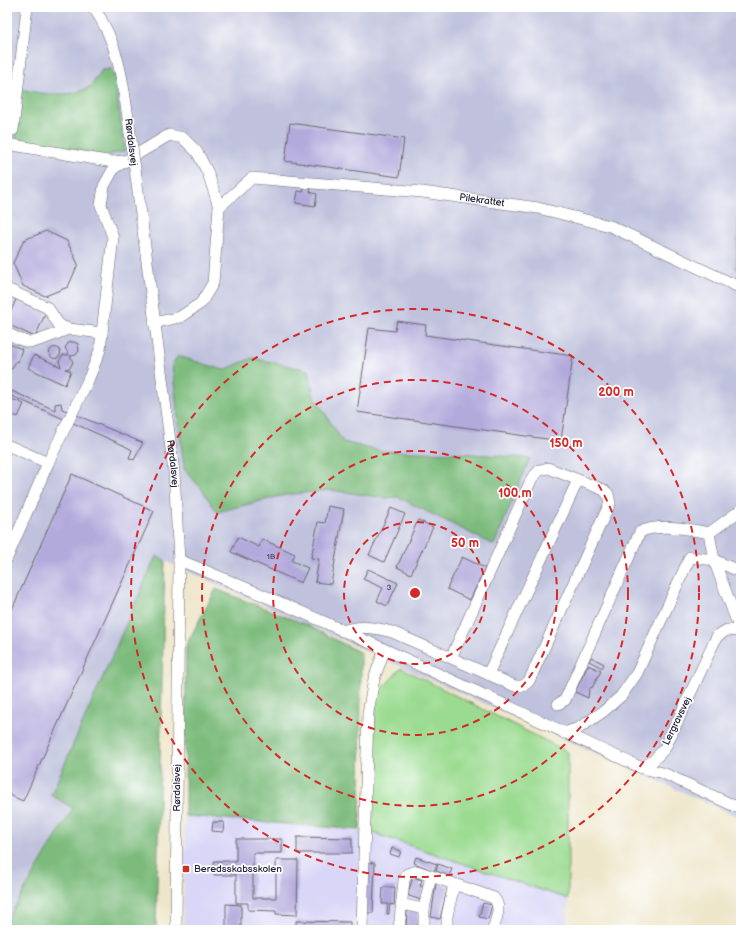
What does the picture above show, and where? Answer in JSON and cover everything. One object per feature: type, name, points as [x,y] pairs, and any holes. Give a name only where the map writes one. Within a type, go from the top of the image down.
[{"type":"street","points":[[13,130],[27,7]]},
{"type":"street","name":"Rørdalsvej","points":[[93,7],[113,44],[118,60],[136,176],[174,472],[179,560],[176,930]]},
{"type":"street","points":[[7,558],[48,463],[89,378],[100,350],[113,237],[101,205],[104,186],[114,168],[169,135],[183,138],[197,152],[208,173],[219,208],[213,283],[201,303],[180,317],[154,323]]},
{"type":"street","points":[[7,144],[113,162],[125,161]]},
{"type":"street","name":"Pilekrattet","points":[[219,208],[252,178],[422,192],[538,208],[610,226],[741,288]]},
{"type":"street","points":[[7,290],[48,308],[59,325],[69,329],[102,333]]},
{"type":"street","points":[[7,333],[28,342],[40,340],[55,333],[69,329]]},
{"type":"street","points":[[7,446],[48,463]]},
{"type":"street","points":[[342,631],[355,626],[382,629],[515,686],[523,686],[529,681],[610,503],[608,494],[604,490],[548,468],[540,470],[532,478],[452,658]]},
{"type":"street","points":[[488,674],[578,480]]},
{"type":"street","points":[[558,704],[564,700],[640,532],[649,528],[684,529],[709,533],[741,510]]},
{"type":"street","points":[[709,533],[714,560]]},
{"type":"street","points":[[564,733],[579,728],[604,711],[621,696],[637,673],[690,557],[714,560],[741,572]]},
{"type":"street","points":[[179,560],[278,601],[564,733],[642,768],[663,774],[741,809]]},
{"type":"street","name":"Lergravsvej","points":[[642,768],[653,761],[665,748],[716,636],[727,630],[740,630],[714,560]]},
{"type":"street","points":[[362,930],[368,713],[374,679],[384,651]]},
{"type":"street","points":[[399,930],[404,880],[407,874],[417,871],[494,898],[499,909],[493,930]]},
{"type":"street","points":[[424,930],[424,909],[431,876]]},
{"type":"street","points":[[447,930],[447,916],[454,884]]},
{"type":"street","points":[[401,904],[424,909]]},
{"type":"shaded area","points":[[7,7],[741,7],[741,159],[736,269],[741,271],[741,818],[156,557],[74,805],[7,919]]},
{"type":"shaded area","points":[[185,816],[370,832],[568,899],[567,930],[183,930]]},
{"type":"green space","points":[[111,69],[114,75],[125,151],[103,156],[15,140],[21,89],[55,94],[74,93],[89,87],[102,70]]},
{"type":"green space","points":[[741,159],[741,271],[736,269]]},
{"type":"green space","points":[[178,356],[224,370],[252,358],[309,370],[313,394],[343,442],[380,451],[458,453],[530,458],[494,545],[398,497],[386,498],[330,490],[285,495],[217,512],[201,488],[184,469],[172,365]]},
{"type":"green space","points":[[156,556],[165,560],[156,930],[7,930],[7,920],[73,808],[51,795]]},
{"type":"green space","points":[[216,589],[307,625],[361,653],[360,830],[185,816],[186,645]]},
{"type":"green space","points":[[401,668],[568,752],[568,899],[370,832],[376,695]]},
{"type":"building","points":[[290,123],[404,139],[399,177],[285,161]]},
{"type":"building","points":[[304,187],[311,189],[310,192],[317,194],[315,206],[296,203],[298,191],[303,192]]},
{"type":"building","points":[[46,231],[67,241],[78,264],[68,287],[45,296],[23,286],[13,263],[24,240]]},
{"type":"building","points":[[17,297],[47,310],[35,337],[7,324],[7,320]]},
{"type":"building","points":[[397,321],[426,325],[425,335],[573,356],[561,441],[357,412],[369,328],[395,331]]},
{"type":"building","points":[[69,342],[78,344],[79,351],[76,355],[70,356],[73,362],[70,368],[65,369],[71,371],[65,385],[28,368],[34,355],[61,367],[59,361],[63,355],[69,355],[65,348]]},
{"type":"building","points":[[7,343],[22,349],[18,362],[16,361],[12,369],[7,366]]},
{"type":"building","points":[[53,348],[57,348],[59,349],[59,357],[53,358],[50,355],[50,351]]},
{"type":"building","points":[[7,389],[55,410],[55,404],[61,403],[62,409],[143,443],[134,460],[129,458],[132,450],[7,394]]},
{"type":"building","points":[[7,397],[24,404],[18,417],[7,413]]},
{"type":"building","points":[[72,474],[154,511],[23,801],[7,794],[7,612],[10,614]]},
{"type":"building","points":[[328,506],[344,509],[331,584],[315,582],[319,559],[311,558],[318,522],[325,523]]},
{"type":"building","points":[[391,508],[405,514],[384,562],[369,555]]},
{"type":"building","points":[[418,520],[433,527],[411,574],[397,567]]},
{"type":"building","points":[[238,537],[259,547],[262,539],[295,554],[292,561],[308,568],[301,583],[231,552]]},
{"type":"building","points":[[462,557],[485,568],[470,600],[447,589]]},
{"type":"building","points":[[368,569],[398,583],[387,606],[377,601],[383,588],[363,579]]},
{"type":"building","points":[[591,657],[604,664],[602,668],[589,661]]},
{"type":"building","points":[[588,665],[601,671],[592,688],[591,687],[589,690],[588,698],[575,692]]},
{"type":"building","points":[[213,822],[224,822],[223,832],[212,831]]},
{"type":"building","points":[[297,837],[352,838],[352,853],[297,853]]},
{"type":"building","points":[[236,839],[282,839],[282,853],[253,853],[253,898],[276,898],[276,860],[298,860],[297,915],[276,914],[276,911],[248,910],[248,903],[236,903],[236,875],[214,875],[214,861],[236,861]]},
{"type":"building","points":[[392,848],[401,851],[399,857],[390,854]]},
{"type":"building","points":[[416,857],[437,864],[434,871],[414,863]]},
{"type":"building","points":[[364,862],[375,863],[373,913],[365,913]]},
{"type":"building","points":[[438,864],[452,869],[449,876],[436,871]]},
{"type":"building","points":[[413,877],[422,880],[420,886],[425,887],[421,900],[409,896],[408,893]]},
{"type":"building","points":[[436,883],[448,886],[440,919],[431,917]]},
{"type":"building","points":[[383,887],[395,887],[394,905],[390,904],[389,914],[387,914],[388,904],[382,904]]},
{"type":"building","points":[[483,903],[492,905],[488,919],[479,917]]},
{"type":"building","points":[[226,904],[241,905],[241,930],[226,930]]},
{"type":"building","points":[[407,911],[419,911],[418,930],[406,930]]},
{"type":"building","points":[[296,921],[350,922],[350,930],[296,930]]},
{"type":"place","name":"Beredsskabsskolen","points":[[186,869]]}]
